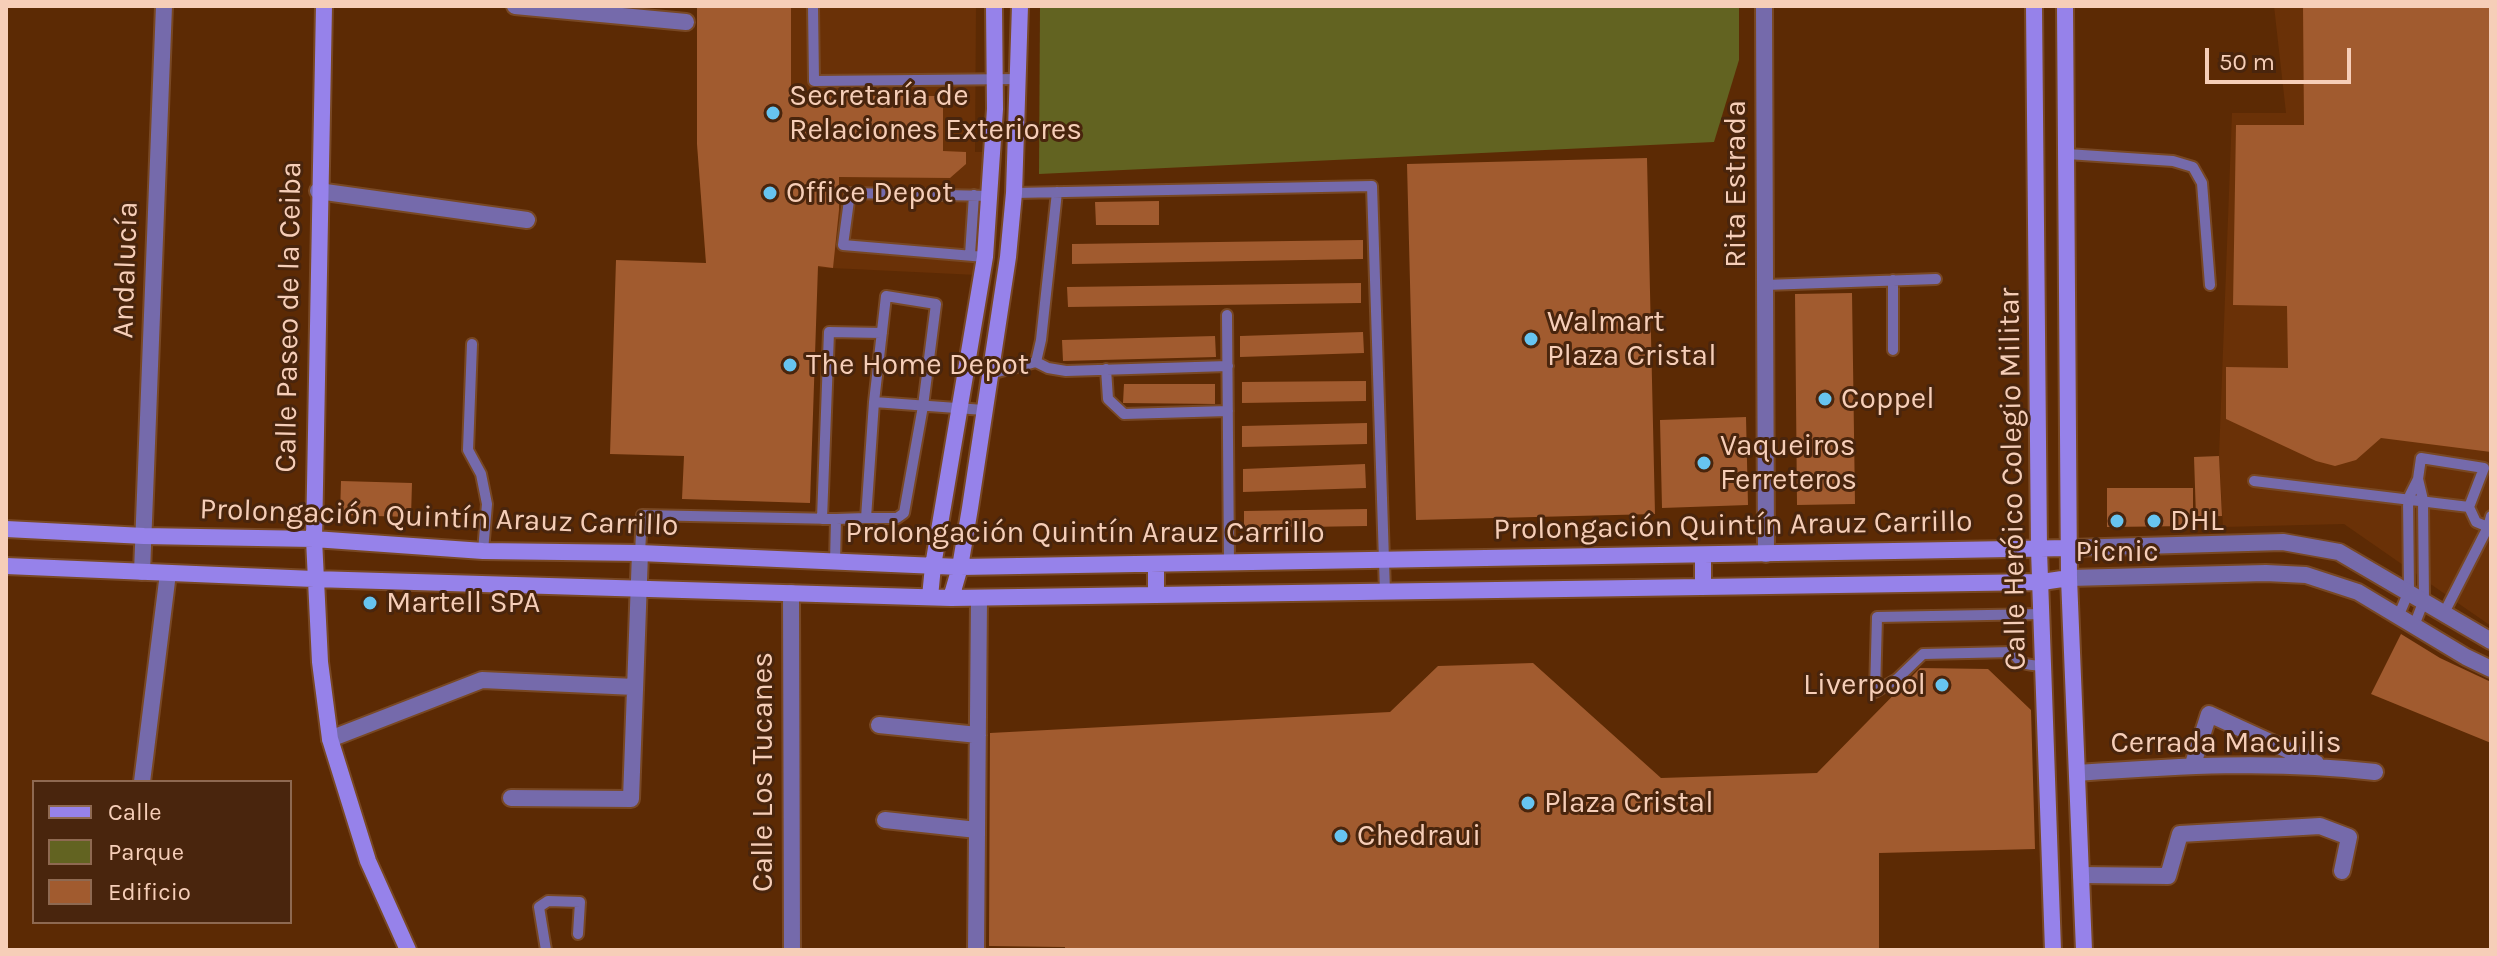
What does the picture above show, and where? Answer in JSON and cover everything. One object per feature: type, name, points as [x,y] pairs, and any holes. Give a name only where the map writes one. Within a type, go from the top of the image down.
[{"type":"street","name":"Andalucía","points":[[142,572],[164,6]]},
{"type":"street","name":"Calle Paseo de la Ceiba","points":[[324,6],[318,191],[314,539],[320,662],[330,739],[368,861],[408,950]]},
{"type":"street","points":[[515,6],[686,22]]},
{"type":"street","points":[[930,597],[961,408],[978,256],[994,79],[994,6]]},
{"type":"street","points":[[951,598],[960,567],[1008,257],[1014,193],[1020,6]]},
{"type":"street","name":"Rita Estrada","points":[[1764,6],[1766,554]]},
{"type":"street","name":"Calle Heróico Colegio Militar","points":[[2034,6],[2039,550],[2053,950]]},
{"type":"street","name":"Calle Heróico Colegio Militar","points":[[2065,6],[2069,578],[2084,950]]},
{"type":"street","points":[[318,191],[527,220]]},
{"type":"street","name":"Prolongación Quintín Arauz Carrillo","points":[[6,529],[144,536],[314,539],[483,551],[640,553],[960,567],[2069,548]]},
{"type":"street","points":[[2069,548],[2283,542],[2339,552],[2491,641]]},
{"type":"street","points":[[511,798],[631,799],[640,553]]},
{"type":"street","points":[[1703,555],[1703,587]]},
{"type":"street","points":[[1156,564],[1156,595]]},
{"type":"street","name":"Prolongación Quintín Arauz Carrillo","points":[[6,566],[314,579],[951,598],[2042,582],[2069,578]]},
{"type":"street","points":[[142,780],[168,573]]},
{"type":"street","points":[[2069,578],[2266,573],[2306,575],[2358,592],[2491,669]]},
{"type":"street","name":"Calle Los Tucanes","points":[[791,593],[792,950]]},
{"type":"street","points":[[976,950],[979,598]]},
{"type":"street","points":[[330,739],[482,680],[635,687]]},
{"type":"street","points":[[2193,764],[2209,714],[2323,766]]},
{"type":"street","points":[[879,725],[978,735]]},
{"type":"street","name":"Cerrada Macuilis","points":[[2077,773],[2193,764],[2323,766],[2375,772]]},
{"type":"street","points":[[885,820],[977,830]]},
{"type":"street","points":[[2081,875],[2168,876],[2180,834],[2320,826],[2349,837],[2342,871]]},
{"type":"lane","points":[[813,6],[814,81],[1019,79]]},
{"type":"lane","points":[[2067,154],[2173,161],[2193,167],[2202,183],[2210,285]]},
{"type":"lane","points":[[1014,193],[1372,186],[1385,592]]},
{"type":"lane","points":[[1036,362],[1057,192]]},
{"type":"lane","points":[[978,256],[843,245],[850,193],[982,195]]},
{"type":"lane","points":[[1765,285],[1936,279]]},
{"type":"lane","points":[[1893,280],[1893,350]]},
{"type":"lane","points":[[640,553],[642,515],[836,519],[897,518],[904,513],[923,406],[936,304],[886,296],[874,402],[866,518]]},
{"type":"lane","points":[[1227,315],[1229,562]]},
{"type":"lane","points":[[822,519],[829,332],[882,333]]},
{"type":"lane","points":[[472,344],[468,450],[481,474],[487,504],[483,551]]},
{"type":"lane","points":[[990,374],[1036,362],[1066,371],[1228,366]]},
{"type":"lane","points":[[1106,369],[1108,399],[1124,414],[1228,411]]},
{"type":"lane","points":[[874,402],[984,410]]},
{"type":"lane","points":[[2398,617],[2409,591],[2408,499],[2418,479],[2421,458],[2484,468],[2469,507],[2476,522],[2488,527]]},
{"type":"lane","points":[[2414,626],[2424,600],[2423,500],[2418,479]]},
{"type":"lane","points":[[2254,481],[2469,507]]},
{"type":"lane","points":[[2444,613],[2491,516]]},
{"type":"lane","points":[[835,562],[836,519]]},
{"type":"lane","points":[[2043,614],[1877,617],[1875,692],[1897,679],[1923,654],[2013,652],[2017,660],[2025,665],[2045,666]]},
{"type":"lane","points":[[546,950],[539,907],[548,901],[580,902],[578,934]]},
{"type":"shaded area","points":[[697,6],[976,6],[975,152],[985,152],[977,275],[706,262],[697,144]]},
{"type":"shaded area","points":[[2274,6],[2491,6],[2491,626],[2344,524],[2223,527],[2219,456],[2232,113],[2286,113]]},
{"type":"green space","points":[[1040,6],[1739,6],[1739,60],[1714,142],[1039,174]]},
{"type":"building","points":[[697,6],[791,6],[791,96],[943,96],[943,151],[966,152],[966,164],[950,178],[839,177],[833,268],[818,266],[810,503],[682,499],[684,456],[610,454],[616,260],[706,263],[697,144]]},
{"type":"building","points":[[2303,6],[2491,6],[2491,452],[2381,438],[2356,460],[2335,466],[2316,461],[2226,419],[2226,367],[2288,368],[2287,306],[2233,305],[2236,125],[2304,125]]},
{"type":"building","name":"Walmart Plaza Cristal","points":[[1647,158],[1655,514],[1416,520],[1407,164]]},
{"type":"building","points":[[1159,201],[1159,225],[1096,225],[1095,202]]},
{"type":"building","points":[[1363,240],[1363,259],[1072,264],[1072,244]]},
{"type":"building","points":[[1361,283],[1361,303],[1068,307],[1067,287]]},
{"type":"building","name":"Coppel","points":[[1852,293],[1855,504],[1797,505],[1795,294]]},
{"type":"building","points":[[1363,332],[1364,353],[1240,357],[1240,336]]},
{"type":"building","points":[[1215,336],[1216,357],[1063,361],[1062,340]]},
{"type":"building","points":[[1366,381],[1366,401],[1242,403],[1242,382]]},
{"type":"building","points":[[1124,384],[1215,384],[1215,404],[1123,403]]},
{"type":"building","name":"Vaqueiros Ferreteros","points":[[1746,417],[1748,505],[1662,508],[1660,420]]},
{"type":"building","points":[[1367,423],[1367,444],[1242,447],[1242,426]]},
{"type":"building","points":[[2219,456],[2222,516],[2196,517],[2194,457]]},
{"type":"building","points":[[1365,464],[1366,488],[1243,492],[1243,469]]},
{"type":"building","points":[[341,481],[412,483],[411,517],[340,515]]},
{"type":"building","points":[[2107,488],[2193,488],[2193,526],[2107,527]]},
{"type":"building","points":[[1367,509],[1367,526],[1244,528],[1244,511]]},
{"type":"building","points":[[2401,634],[2440,658],[2491,682],[2491,743],[2371,694]]},
{"type":"building","points":[[1533,663],[1661,778],[1817,773],[1920,668],[1988,669],[2031,710],[2035,849],[1879,853],[1879,950],[1065,950],[1065,947],[989,946],[990,733],[1390,712],[1438,666]]},
{"type":"place","name":"Secretaría de Relaciones Exteriores","points":[[773,113]]},
{"type":"place","name":"Office Depot","points":[[770,193]]},
{"type":"place","name":"Walmart Plaza Cristal","points":[[1531,339]]},
{"type":"place","name":"The Home Depot","points":[[790,365]]},
{"type":"place","name":"Coppel","points":[[1825,399]]},
{"type":"place","name":"Vaqueiros Ferreteros","points":[[1704,463]]},
{"type":"place","name":"Picnic","points":[[2117,521]]},
{"type":"place","name":"DHL","points":[[2154,521]]},
{"type":"place","name":"Martell SPA","points":[[370,603]]},
{"type":"place","name":"Liverpool","points":[[1942,685]]},
{"type":"place","name":"Plaza Cristal","points":[[1528,803]]},
{"type":"place","name":"Chedraui","points":[[1341,836]]}]
